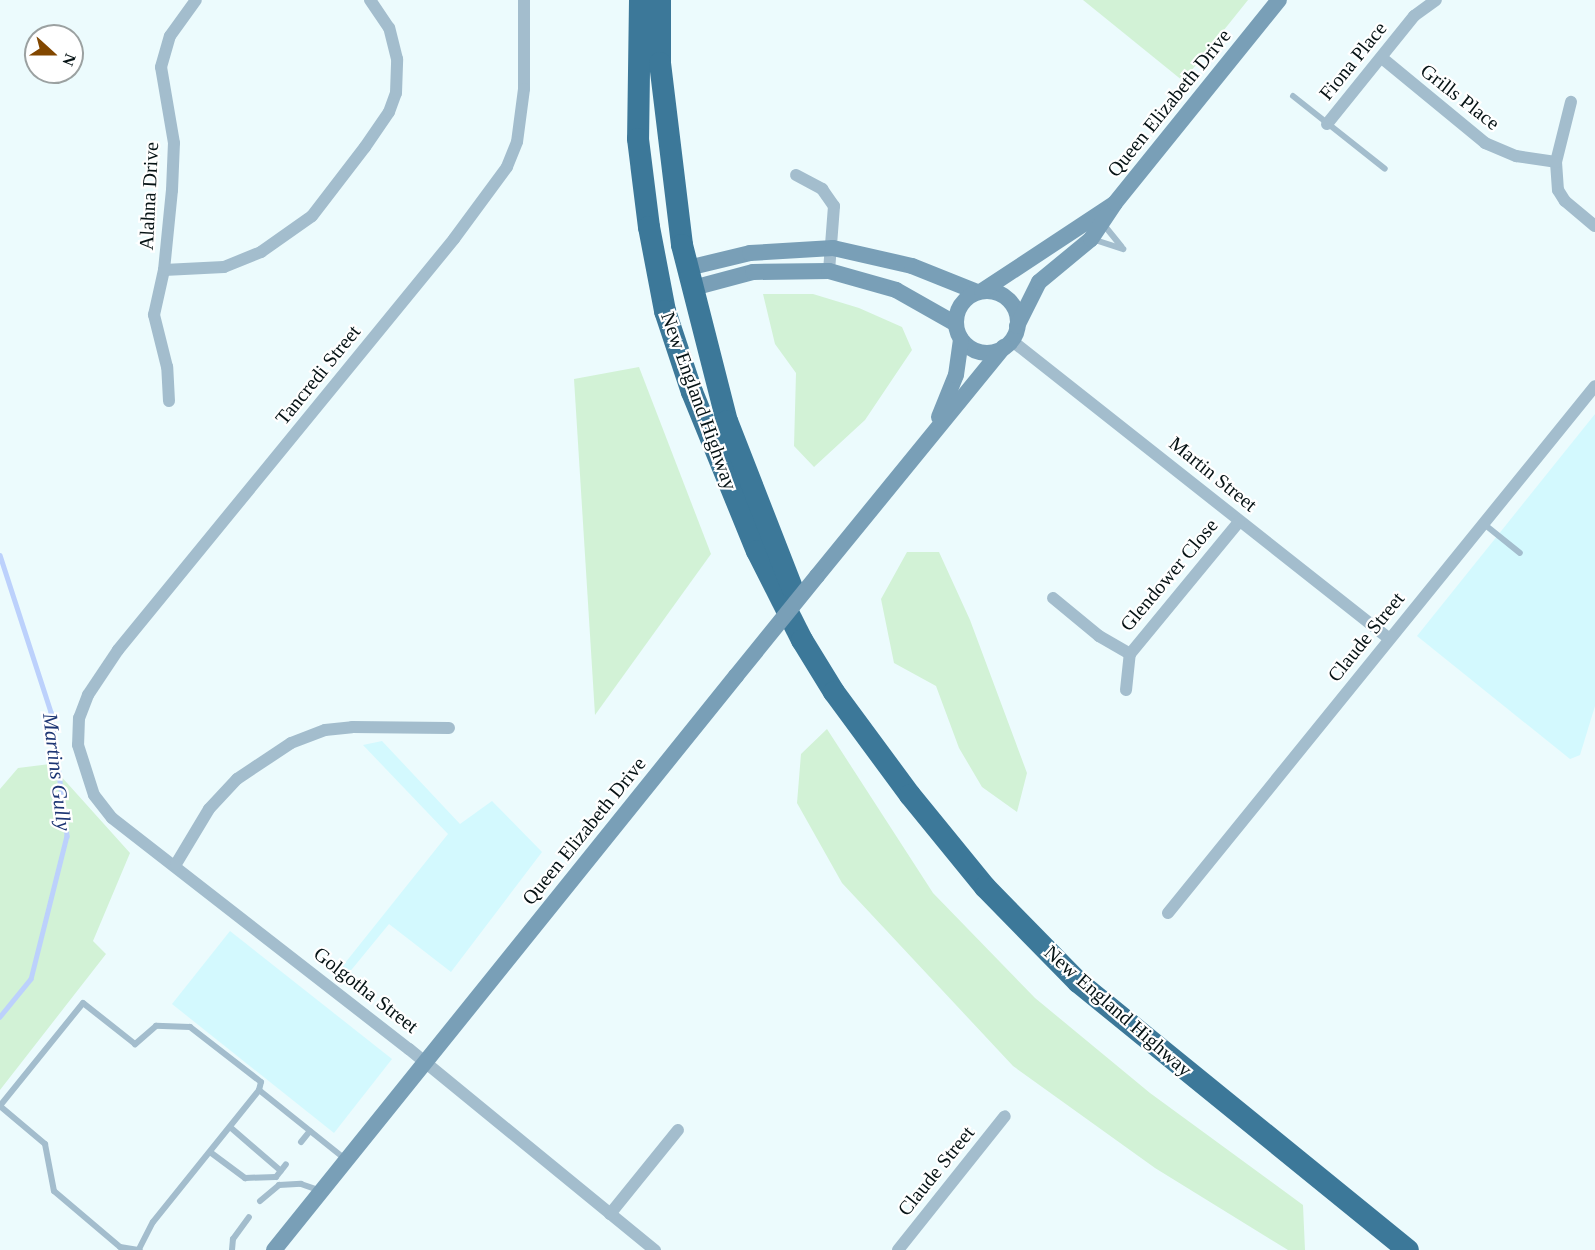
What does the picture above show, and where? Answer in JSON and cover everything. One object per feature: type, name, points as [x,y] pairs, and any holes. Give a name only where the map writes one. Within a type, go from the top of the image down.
[{"type":"highway","name":"New England Highway","points":[[640,0],[638,139],[649,227],[665,312],[692,392],[757,551],[796,630],[834,692],[867,733],[910,795],[985,887],[1078,982],[1408,1250]]},
{"type":"highway","name":"New England Highway","points":[[660,0],[660,63],[672,185],[689,278],[727,421],[780,563],[867,733]]},
{"type":"highway","points":[[638,82],[648,115],[665,241],[676,270],[689,278],[681,316],[692,392]]},
{"type":"main road","name":"Queen Elizabeth Drive","points":[[274,1250],[926,438],[1011,338],[1039,282],[1091,239],[1103,225],[1115,203],[1279,0]]},
{"type":"main road","name":"Queen Elizabeth Drive","points":[[980,291],[1115,203]]},
{"type":"main road","points":[[832,248],[912,266],[980,291],[998,293],[1011,303],[1011,338],[980,352],[958,331],[897,290],[829,271],[753,272],[689,278],[750,253],[832,248]]},
{"type":"main road","points":[[958,331],[959,308],[980,291]]},
{"type":"main road","name":"Queen Elizabeth Drive","points":[[926,438],[951,393],[958,331]]},
{"type":"street","name":"Alahna Drive","points":[[169,401],[167,367],[154,315],[164,270],[174,143],[161,68],[170,36],[196,0]]},
{"type":"street","points":[[164,270],[224,267],[261,252],[312,216],[365,147],[389,112],[396,93],[397,59],[389,28],[370,0]]},
{"type":"street","name":"Fiona Place","points":[[1328,124],[1414,16],[1436,0]]},
{"type":"street","name":"Tancredi Street","points":[[78,745],[79,718],[88,696],[118,650],[454,239],[507,167],[518,142],[524,89],[524,3]]},
{"type":"street","name":"Grills Place","points":[[1382,58],[1485,143],[1516,156],[1556,162]]},
{"type":"street","points":[[1571,102],[1556,162],[1558,190],[1565,201],[1595,226]]},
{"type":"street","points":[[796,175],[822,189],[834,206],[829,271]]},
{"type":"street","name":"Martin Street","points":[[1011,338],[1239,522],[1389,639]]},
{"type":"street","name":"Claude Street","points":[[1168,913],[1595,386]]},
{"type":"street","name":"Glendower Close","points":[[1126,690],[1130,654],[1239,522]]},
{"type":"street","name":"Glendower Close","points":[[1053,598],[1099,636],[1130,654]]},
{"type":"street","points":[[176,864],[209,809],[237,779],[291,743],[325,730],[352,727],[448,728]]},
{"type":"street","name":"Golgotha Street","points":[[78,745],[94,795],[112,818],[176,864],[425,1062],[655,1250]]},
{"type":"street","name":"Claude Street","points":[[898,1250],[1005,1116]]},
{"type":"street","points":[[610,1214],[678,1130]]},
{"type":"lane","points":[[1293,96],[1385,170]]},
{"type":"lane","points":[[1091,239],[1123,249],[1103,225]]},
{"type":"lane","points":[[1483,524],[1520,553]]},
{"type":"lane","points":[[83,1003],[135,1044],[156,1026],[190,1027],[261,1082],[259,1090],[230,1127],[153,1222],[140,1250],[120,1246],[54,1191],[45,1144],[0,1106],[83,1003]]},
{"type":"lane","points":[[259,1090],[346,1160]]},
{"type":"lane","points":[[230,1127],[281,1171]]},
{"type":"lane","points":[[301,1142],[310,1131]]},
{"type":"lane","points":[[210,1152],[245,1178],[276,1177],[286,1164]]},
{"type":"lane","points":[[276,1177],[279,1185]]},
{"type":"lane","points":[[260,1201],[279,1185],[301,1184],[321,1191]]},
{"type":"lane","points":[[232,1250],[233,1239],[249,1217]]},
{"type":"shaded area","points":[[1595,414],[1595,706],[1580,755],[1570,759],[1417,636]]},
{"type":"shaded area","points":[[382,741],[460,824],[492,801],[542,852],[451,972],[389,924],[348,974],[341,968],[448,834],[363,745]]},
{"type":"shaded area","points":[[230,931],[392,1059],[334,1133],[172,1004]]},
{"type":"green space","points":[[1083,0],[1248,0],[1183,81]]},
{"type":"green space","points":[[763,294],[813,294],[859,308],[902,327],[912,350],[865,420],[814,467],[794,446],[796,373],[775,344]]},
{"type":"green space","points":[[639,367],[711,554],[595,715],[574,379]]},
{"type":"green space","points":[[907,552],[939,552],[970,620],[1027,773],[1017,812],[982,787],[959,748],[936,686],[894,663],[881,599]]},
{"type":"green space","points":[[827,729],[933,893],[1035,998],[1150,1093],[1303,1205],[1305,1250],[1288,1250],[1155,1168],[1013,1066],[842,883],[797,803],[801,754]]},
{"type":"green space","points":[[50,764],[130,853],[93,941],[106,954],[0,1090],[0,789],[18,768]]},
{"type":"waterway","name":"Martins Gully","points":[[0,555],[51,712],[67,836],[31,979],[0,1017]]}]
